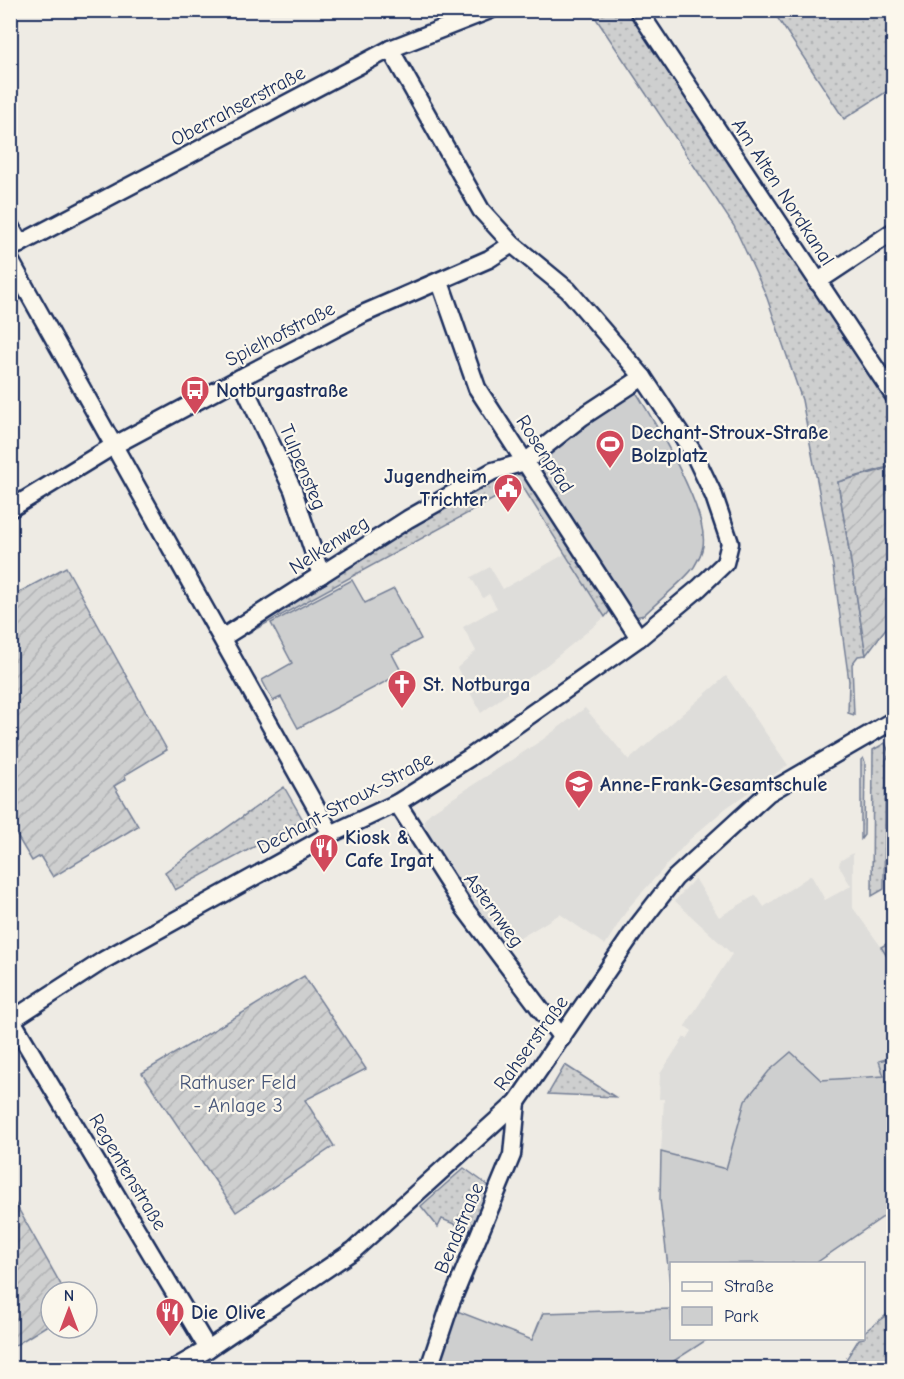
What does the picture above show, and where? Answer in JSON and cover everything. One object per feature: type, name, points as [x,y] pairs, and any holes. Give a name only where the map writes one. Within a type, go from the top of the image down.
[{"type":"street","name":"Oberrahserstraße","points":[[15,247],[390,49],[490,10]]},
{"type":"street","name":"Am Alten Nordkanal","points":[[638,10],[894,396]]},
{"type":"street","name":"Dechant-Stroux-Straße","points":[[11,1019],[104,960],[331,834],[397,803],[469,758],[639,638],[725,563],[730,543],[714,496],[693,452],[643,377],[568,290],[512,244],[481,210],[390,49]]},
{"type":"street","points":[[10,226],[15,247]]},
{"type":"street","points":[[817,282],[894,231]]},
{"type":"street","name":"Spielhofstraße","points":[[10,509],[113,446],[240,378],[365,314],[489,259],[512,244]]},
{"type":"street","points":[[10,260],[331,834]]},
{"type":"street","name":"Rosenpfad","points":[[440,282],[477,388],[639,638]]},
{"type":"street","name":"Nelkenweg","points":[[222,638],[408,519],[493,471],[525,462],[582,417],[643,377]]},
{"type":"street","name":"Tulpensteg","points":[[240,378],[293,490],[321,575]]},
{"type":"street","name":"Rahserstraße","points":[[176,1368],[208,1349],[354,1250],[517,1102],[637,927],[675,878],[768,793],[894,720]]},
{"type":"street","name":"Asternweg","points":[[397,803],[465,909],[562,1038]]},
{"type":"street","name":"Regentenstraße","points":[[11,1019],[208,1349]]},
{"type":"street","name":"Bendstraße","points":[[429,1368],[450,1305],[512,1155],[517,1102]]},
{"type":"shaded area","points":[[565,554],[605,617],[548,664],[481,713],[457,668],[476,651],[463,627],[497,608],[489,594],[483,598],[471,577],[490,567],[503,589]]},
{"type":"shaded area","name":"Anne-Frank-Gesamtschule","points":[[726,676],[788,765],[726,808],[689,840],[629,907],[605,945],[560,914],[505,947],[444,861],[426,830],[424,820],[430,813],[542,740],[585,708],[629,760]]},
{"type":"shaded area","points":[[853,853],[853,908],[893,963],[893,1057],[879,1061],[885,1076],[821,1080],[791,1052],[745,1101],[726,1169],[661,1152],[664,1099],[659,1099],[660,1074],[684,1037],[687,1039],[692,1031],[685,1026],[732,954],[675,901],[695,878],[719,917],[756,895],[764,907],[811,875],[825,900],[851,886],[839,866],[840,861]]},
{"type":"green space","points":[[591,11],[629,11],[893,409],[893,469],[891,466],[838,482],[866,655],[858,656],[852,664],[854,715],[848,713],[849,681],[833,566],[802,400],[766,295],[734,226]]},
{"type":"green space","points":[[773,11],[893,11],[893,96],[889,90],[844,119]]},
{"type":"green space","name":"Dechant-Stroux-Straße Bolzplatz","points":[[631,391],[636,392],[679,467],[698,512],[703,531],[701,554],[694,567],[644,615],[635,617],[542,478],[539,465],[548,450]]},
{"type":"green space","points":[[891,466],[894,469],[893,619],[866,655],[838,482]]},
{"type":"green space","points":[[513,472],[531,480],[612,608],[605,617],[521,484],[236,640],[235,637],[438,507],[495,476]]},
{"type":"green space","points":[[66,567],[167,750],[125,775],[126,779],[114,786],[138,826],[53,877],[40,856],[32,861],[11,826],[10,597]]},
{"type":"green space","points":[[352,580],[365,603],[394,589],[421,639],[392,654],[402,673],[298,728],[281,697],[273,701],[262,680],[292,663],[271,623]]},
{"type":"green space","points":[[885,743],[890,754],[886,760],[884,889],[872,896],[873,750]]},
{"type":"green space","points":[[863,758],[865,762],[864,835],[861,839],[861,760]]},
{"type":"green space","points":[[284,787],[303,820],[175,890],[165,872]]},
{"type":"green space","points":[[893,940],[893,963],[892,964],[881,947]]},
{"type":"green space","name":"Rathuser Feld - Anlage 3","points":[[304,976],[366,1069],[305,1100],[334,1146],[236,1212],[142,1073]]},
{"type":"green space","points":[[791,1052],[821,1080],[884,1076],[879,1061],[893,1057],[893,1210],[817,1262],[670,1262],[670,1284],[660,1200],[661,1152],[726,1169],[745,1101],[769,1071]]},
{"type":"green space","points":[[565,1065],[615,1097],[548,1094]]},
{"type":"green space","points":[[464,1168],[489,1186],[471,1231],[442,1219],[438,1227],[421,1206]]},
{"type":"green space","points":[[10,1194],[58,1280],[39,1280],[39,1330],[11,1348]]},
{"type":"green space","points":[[452,1309],[532,1340],[543,1313],[670,1309],[670,1340],[706,1340],[663,1368],[433,1368]]},
{"type":"green space","points":[[893,1310],[893,1367],[847,1368],[847,1358],[858,1340],[865,1340],[865,1331]]},
{"type":"place","name":"Notburgastraße","points":[[195,416]]},
{"type":"place","name":"Dechant-Stroux-Straße Bolzplatz","points":[[610,470]]},
{"type":"place","name":"Jugendheim Trichter","points":[[508,514]]},
{"type":"place","name":"St. Notburga","points":[[402,710]]},
{"type":"place","name":"Anne-Frank-Gesamtschule","points":[[579,810]]},
{"type":"place","name":"Kiosk & Cafe Irgat","points":[[324,874]]},
{"type":"place","name":"Die Olive","points":[[170,1338]]}]
